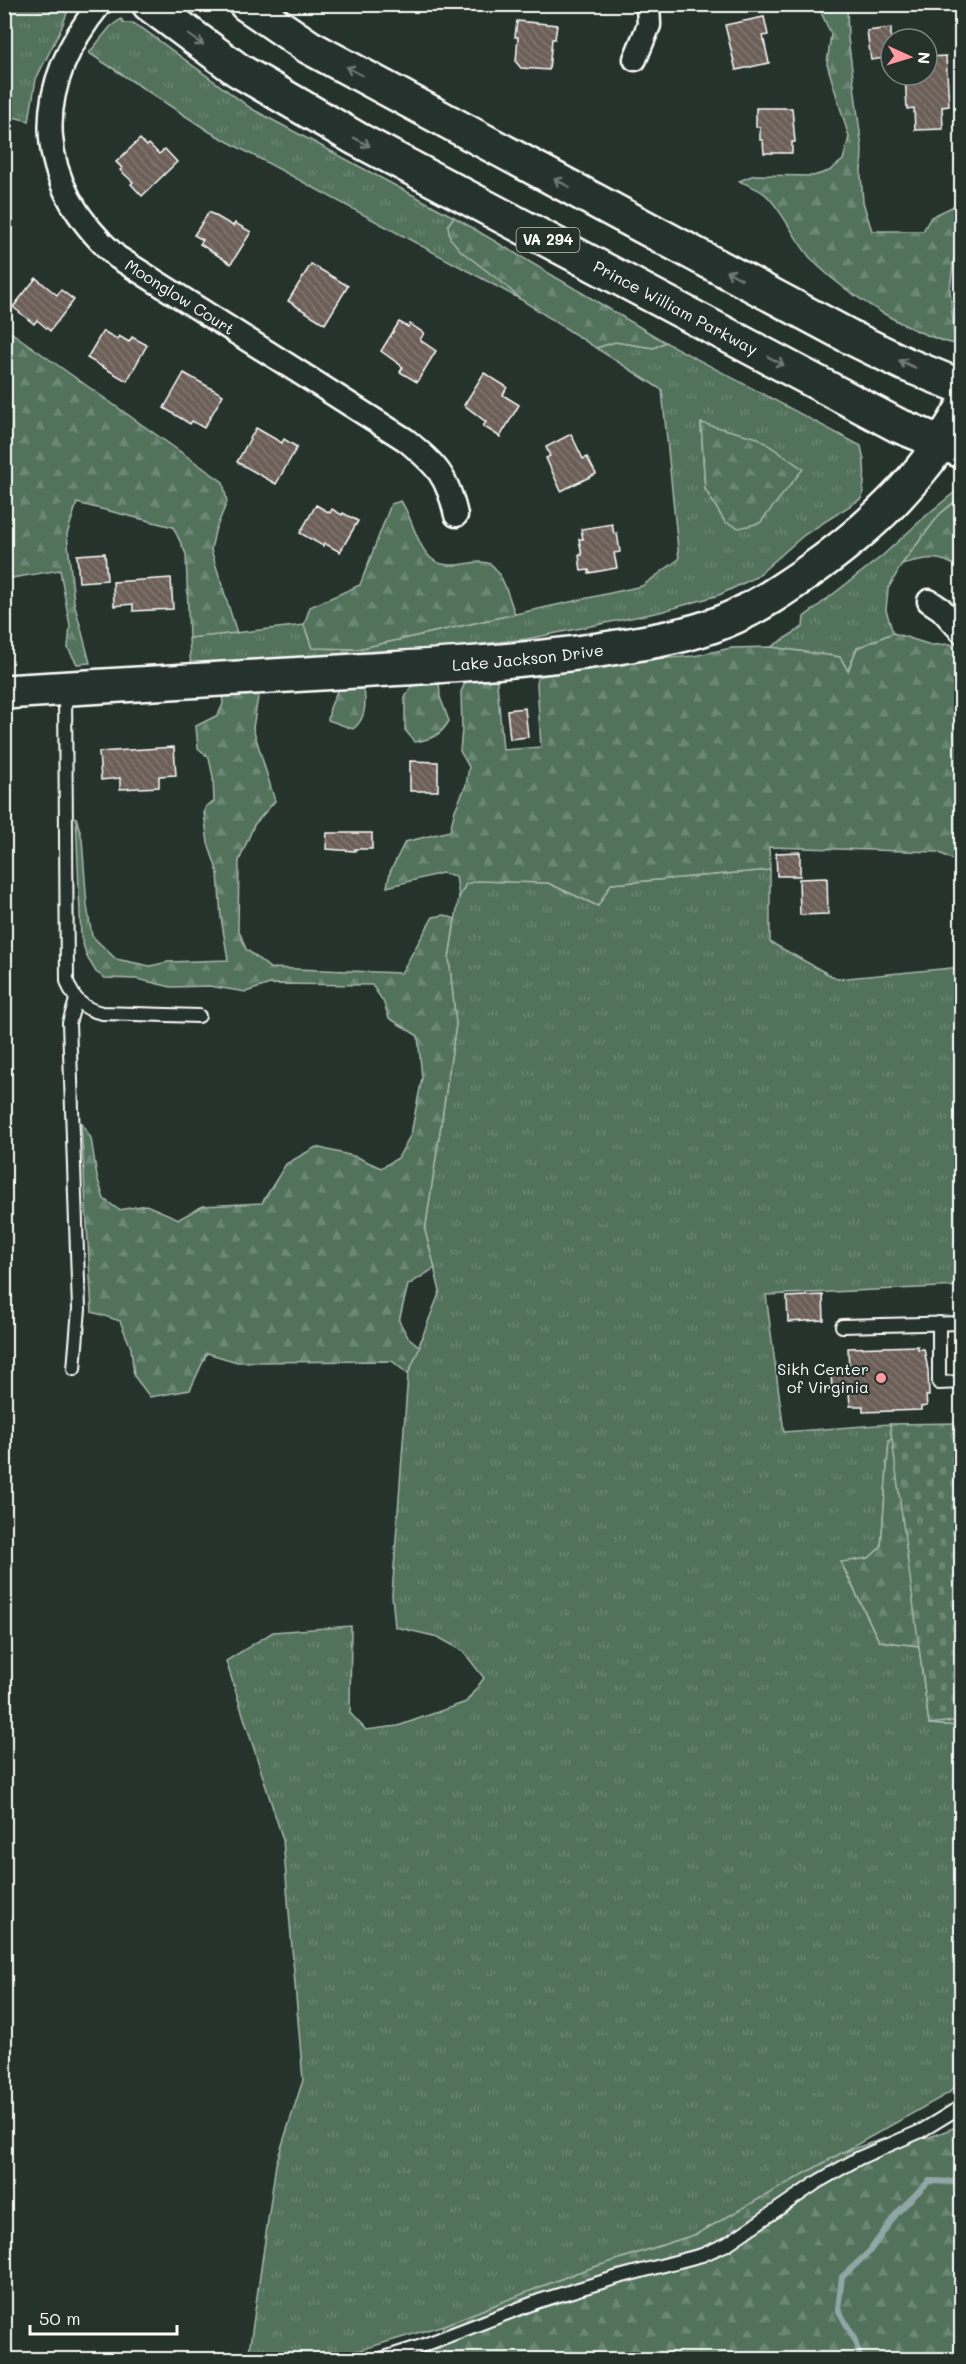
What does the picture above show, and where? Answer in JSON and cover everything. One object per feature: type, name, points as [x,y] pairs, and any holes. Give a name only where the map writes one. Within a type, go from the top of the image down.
[{"type":"main road","name":"Prince William Parkway","points":[[149,4],[238,70],[357,140],[888,420],[952,447]]},
{"type":"main road","points":[[246,4],[309,46],[635,222],[854,339],[905,364],[962,387]]},
{"type":"main road","name":"Lake Jackson Drive","points":[[4,692],[499,662],[591,652],[702,630],[737,616],[769,599],[840,550],[869,526],[952,447],[962,409]]},
{"type":"street","name":"Moonglow Court","points":[[100,4],[69,48],[59,75],[52,110],[51,137],[55,166],[78,216],[96,238],[117,257],[406,441],[431,461],[444,476],[451,491],[456,515]]},
{"type":"street","points":[[635,59],[649,25],[648,4]]},
{"type":"street","points":[[929,601],[941,609],[962,632]]},
{"type":"lane","points":[[65,688],[67,981],[71,994],[92,1011],[102,1013],[199,1016]]},
{"type":"lane","points":[[74,1369],[79,1309],[69,1023],[76,1000]]},
{"type":"lane","points":[[939,1323],[939,1383],[962,1382]]},
{"type":"lane","points":[[842,1326],[962,1323]]},
{"type":"lane","points":[[378,2360],[539,2301],[702,2255],[728,2244],[819,2181],[859,2158],[921,2131],[962,2106]]},
{"type":"green space","points":[[5,4],[70,5],[61,29],[36,79],[29,121],[5,115]]},
{"type":"green space","points":[[847,5],[848,38],[862,148],[863,202],[872,231],[923,231],[931,217],[952,207],[961,196],[961,241],[954,259],[950,289],[955,344],[900,323],[845,289],[809,256],[767,196],[739,181],[754,175],[813,176],[829,171],[843,160],[849,137],[827,64],[831,34],[818,6]]},
{"type":"green space","points":[[121,19],[124,23],[133,23],[143,29],[252,109],[454,217],[448,225],[520,299],[210,132],[89,53],[110,27]]},
{"type":"green space","points":[[454,217],[665,342],[654,348],[615,342],[596,348],[520,299],[461,251],[450,238],[448,225]]},
{"type":"green space","points":[[5,328],[223,482],[227,502],[215,531],[211,550],[237,633],[189,638],[186,554],[173,527],[77,503],[67,534],[74,602],[90,663],[77,664],[68,648],[70,626],[60,570],[5,579]]},
{"type":"green space","points":[[615,342],[654,348],[665,342],[861,446],[864,459],[862,498],[804,535],[756,577],[719,595],[660,612],[527,639],[331,661],[191,671],[189,638],[304,625],[312,648],[357,649],[642,586],[679,559],[662,390],[596,348]],"holes":[[[701,424],[725,522],[705,489]]]},
{"type":"green space","points":[[701,423],[758,438],[803,469],[760,523],[739,528],[725,522],[705,489]]},
{"type":"green space","points":[[961,487],[961,496],[940,514],[902,564],[888,589],[886,610],[893,633],[857,648],[848,671],[840,657],[771,647],[803,627],[804,617],[882,556]]},
{"type":"green space","points":[[961,497],[961,570],[947,561],[933,558],[902,564],[940,514]]},
{"type":"green space","points":[[401,501],[418,540],[432,559],[449,565],[489,563],[501,578],[515,614],[357,649],[312,648],[304,625],[310,607],[360,585],[391,504]]},
{"type":"green space","points":[[893,633],[931,645],[951,644],[961,662],[961,864],[938,852],[769,847],[770,870],[611,884],[598,906],[548,883],[478,881],[466,884],[459,897],[456,876],[442,873],[387,887],[390,872],[405,842],[450,831],[455,810],[466,785],[469,767],[460,751],[461,692],[469,673],[496,672],[503,750],[541,747],[536,668],[694,656],[731,648],[771,647],[840,657],[848,671],[857,648]]},
{"type":"green space","points":[[439,680],[440,697],[449,721],[435,736],[415,742],[405,730],[405,697],[414,682]]},
{"type":"green space","points":[[338,689],[364,689],[364,711],[360,721],[353,729],[328,720]]},
{"type":"green space","points":[[259,691],[253,728],[275,801],[254,825],[239,861],[238,928],[246,949],[270,968],[401,973],[433,917],[445,915],[455,919],[449,958],[456,1024],[425,1231],[435,1268],[408,1285],[399,1321],[408,1337],[420,1347],[408,1374],[392,1361],[237,1362],[207,1353],[190,1390],[150,1397],[134,1376],[131,1348],[120,1321],[92,1312],[81,1122],[91,1138],[97,1177],[104,1199],[119,1210],[146,1205],[179,1219],[203,1206],[262,1203],[286,1164],[316,1147],[357,1157],[381,1168],[398,1158],[411,1134],[422,1078],[418,1036],[389,1018],[383,1001],[372,985],[270,984],[246,992],[209,986],[171,987],[137,979],[105,978],[96,972],[87,957],[81,937],[76,817],[82,839],[87,906],[92,936],[116,959],[150,966],[168,962],[228,960],[221,918],[218,873],[208,843],[204,813],[206,806],[214,802],[213,777],[209,758],[198,748],[196,726],[218,715],[223,704],[222,693]]},
{"type":"green space","points":[[770,870],[770,942],[837,979],[961,967],[961,1286],[766,1295],[784,1432],[890,1424],[892,1438],[889,1441],[881,1547],[869,1558],[841,1563],[879,1641],[919,1646],[929,1724],[961,1726],[962,2079],[949,2093],[697,2234],[576,2273],[444,2325],[330,2359],[248,2359],[276,2164],[303,2080],[283,1840],[226,1661],[273,1632],[351,1626],[350,1713],[366,1730],[398,1726],[466,1702],[484,1678],[463,1651],[438,1637],[395,1627],[392,1595],[408,1374],[440,1291],[425,1231],[456,1024],[449,958],[459,897],[466,884],[478,881],[548,883],[598,906],[610,884]]},
{"type":"green space","points":[[961,1423],[961,1720],[929,1724],[890,1424]]},
{"type":"green space","points":[[892,1438],[961,1620],[961,1726],[929,1724],[919,1646],[879,1641],[841,1562],[869,1558],[881,1547],[889,1441]]},
{"type":"green space","points":[[961,2123],[961,2359],[424,2360],[444,2325],[576,2273],[697,2234],[843,2152],[886,2138],[930,2137]]},
{"type":"building","points":[[764,17],[768,35],[763,36],[769,63],[736,70],[725,25]]},
{"type":"building","points":[[517,21],[557,25],[555,39],[552,39],[549,70],[521,68],[516,62]]},
{"type":"building","points":[[879,30],[879,59],[871,60],[867,31]]},
{"type":"building","points":[[939,56],[946,56],[949,106],[942,107],[943,129],[915,130],[914,108],[907,109],[906,87],[939,87]]},
{"type":"building","points":[[756,108],[792,108],[795,142],[792,142],[792,153],[764,153],[763,140],[760,140],[760,127],[756,127]]},
{"type":"building","points":[[140,139],[159,154],[165,149],[177,162],[142,196],[116,162]]},
{"type":"building","points":[[209,212],[233,226],[235,223],[251,232],[231,264],[200,244],[203,240],[194,235]]},
{"type":"building","points":[[311,264],[348,286],[325,324],[288,301]]},
{"type":"building","points":[[36,278],[57,295],[61,290],[74,300],[50,331],[37,320],[34,324],[13,307]]},
{"type":"building","points":[[399,322],[408,327],[410,324],[424,333],[420,340],[436,351],[417,382],[400,372],[403,367],[381,351]]},
{"type":"building","points":[[103,331],[117,339],[119,336],[129,342],[132,337],[147,345],[127,381],[87,358]]},
{"type":"building","points":[[184,373],[223,395],[204,428],[192,421],[190,424],[164,408]]},
{"type":"building","points":[[484,373],[507,387],[503,395],[519,405],[500,437],[483,426],[486,422],[464,405]]},
{"type":"building","points":[[256,428],[282,443],[284,439],[297,447],[276,484],[237,462]]},
{"type":"building","points":[[571,434],[583,459],[587,457],[596,474],[561,491],[546,458],[550,456],[546,447]]},
{"type":"building","points":[[316,505],[330,513],[332,509],[358,521],[340,552],[324,543],[323,546],[300,533]]},
{"type":"building","points":[[612,524],[614,534],[617,533],[620,552],[614,553],[617,568],[589,573],[589,570],[581,571],[579,555],[582,555],[579,539],[583,539],[581,529]]},
{"type":"building","points":[[105,553],[107,580],[79,582],[77,555]]},
{"type":"building","points":[[171,578],[173,609],[133,611],[133,604],[114,606],[113,582]]},
{"type":"building","points":[[525,708],[528,737],[510,739],[507,710]]},
{"type":"building","points":[[174,747],[176,775],[159,776],[159,787],[120,789],[120,778],[101,780],[99,752]]},
{"type":"building","points":[[410,761],[438,762],[438,791],[410,791]]},
{"type":"building","points":[[327,833],[372,833],[372,849],[355,849],[355,851],[326,849]]},
{"type":"building","points":[[800,852],[800,876],[777,876],[776,853]]},
{"type":"building","points":[[827,878],[828,914],[800,915],[799,879]]},
{"type":"building","points":[[823,1295],[824,1320],[788,1322],[787,1297]]},
{"type":"building","name":"Sikh Center of Virginia","points":[[918,1346],[918,1349],[924,1349],[928,1370],[929,1396],[926,1396],[927,1406],[921,1407],[921,1410],[863,1412],[863,1406],[850,1406],[849,1392],[832,1392],[831,1372],[849,1371],[848,1348]]},
{"type":"waterway","points":[[861,2360],[854,2338],[838,2309],[842,2277],[869,2252],[897,2213],[929,2181],[962,2182]]},
{"type":"place","name":"Sikh Center of Virginia","points":[[881,1378]]}]
